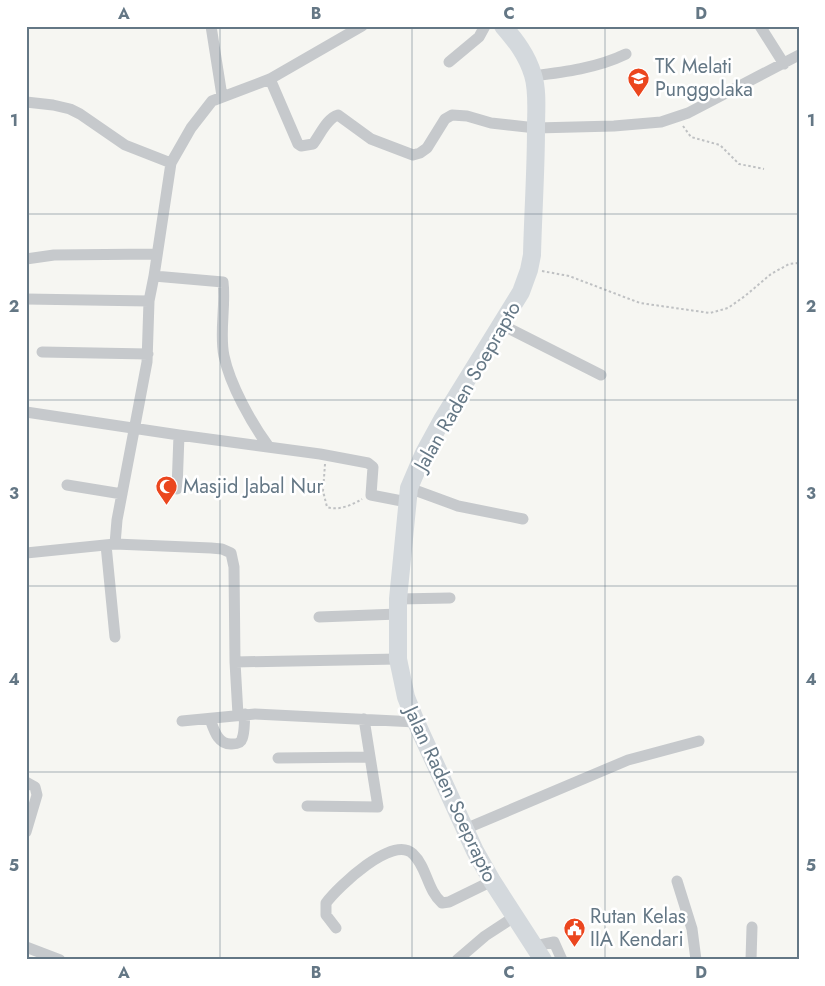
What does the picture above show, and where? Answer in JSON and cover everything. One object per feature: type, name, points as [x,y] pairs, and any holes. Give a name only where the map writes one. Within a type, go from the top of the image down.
[{"type":"highway","name":"Jalan Raden Soeprapto","points":[[503,26],[525,54],[533,76],[536,102],[534,214],[529,270],[521,292],[442,420],[424,453],[408,495],[398,606],[398,659],[406,696],[416,722],[465,829],[492,881],[539,953]]},
{"type":"street","points":[[211,26],[222,96]]},
{"type":"street","points":[[115,637],[110,544],[122,494],[148,354],[149,301],[171,163],[198,119],[212,101],[270,79],[362,26]]},
{"type":"street","points":[[450,62],[479,37],[485,26]]},
{"type":"street","points":[[760,26],[784,64]]},
{"type":"street","points":[[533,76],[583,69],[626,54]]},
{"type":"street","points":[[270,79],[298,144],[302,146],[313,144],[329,121],[338,115],[371,138],[413,155],[427,148],[445,119],[452,115],[467,116],[491,123],[536,128],[644,125],[677,118],[799,55]]},
{"type":"street","points":[[26,102],[53,104],[70,109],[125,145],[171,163]]},
{"type":"street","points":[[26,259],[54,255],[156,254]]},
{"type":"street","points":[[154,276],[223,282],[224,356],[248,414],[269,447]]},
{"type":"street","points":[[26,299],[149,301]]},
{"type":"street","points":[[502,325],[601,375]]},
{"type":"street","points":[[42,352],[148,354]]},
{"type":"street","points":[[26,412],[269,447],[371,464],[373,467],[371,494],[408,495],[524,519]]},
{"type":"street","points":[[176,489],[179,435]]},
{"type":"street","points":[[67,484],[122,494]]},
{"type":"street","points":[[26,553],[110,544],[211,548],[222,549],[231,553],[234,577],[235,662],[242,715],[243,737],[241,741],[236,744],[228,744],[221,741],[210,719]]},
{"type":"street","points":[[319,618],[450,598]]},
{"type":"street","points":[[235,662],[398,659]]},
{"type":"street","points":[[182,721],[242,715],[416,722]]},
{"type":"street","points":[[307,806],[378,807],[364,719]]},
{"type":"street","points":[[465,829],[628,760],[699,741]]},
{"type":"street","points":[[278,758],[370,757]]},
{"type":"street","points":[[26,782],[35,787],[37,795],[26,832]]},
{"type":"street","points":[[336,928],[325,912],[325,905],[364,866],[382,854],[404,849],[413,853],[436,896],[442,902],[447,902],[492,881]]},
{"type":"street","points":[[677,881],[692,929],[696,960]]},
{"type":"street","points":[[457,960],[486,936],[514,917]]},
{"type":"street","points":[[751,960],[752,927]]},
{"type":"street","points":[[539,953],[554,942],[562,960]]},
{"type":"street","points":[[26,947],[60,960]]},
{"type":"path","points":[[677,118],[691,137],[720,145],[739,164],[764,169]]},
{"type":"path","points":[[529,270],[570,276],[640,304],[710,314],[728,308],[746,296],[771,274],[789,264],[799,263]]},
{"type":"path","points":[[326,456],[323,491],[327,507],[337,508],[356,502]]},
{"type":"place","name":"TK Melati Punggolaka","points":[[639,97]]},
{"type":"place","name":"Masjid Jabal Nur","points":[[167,505]]},
{"type":"place","name":"Rutan Kelas IIA Kendari","points":[[574,947]]}]
